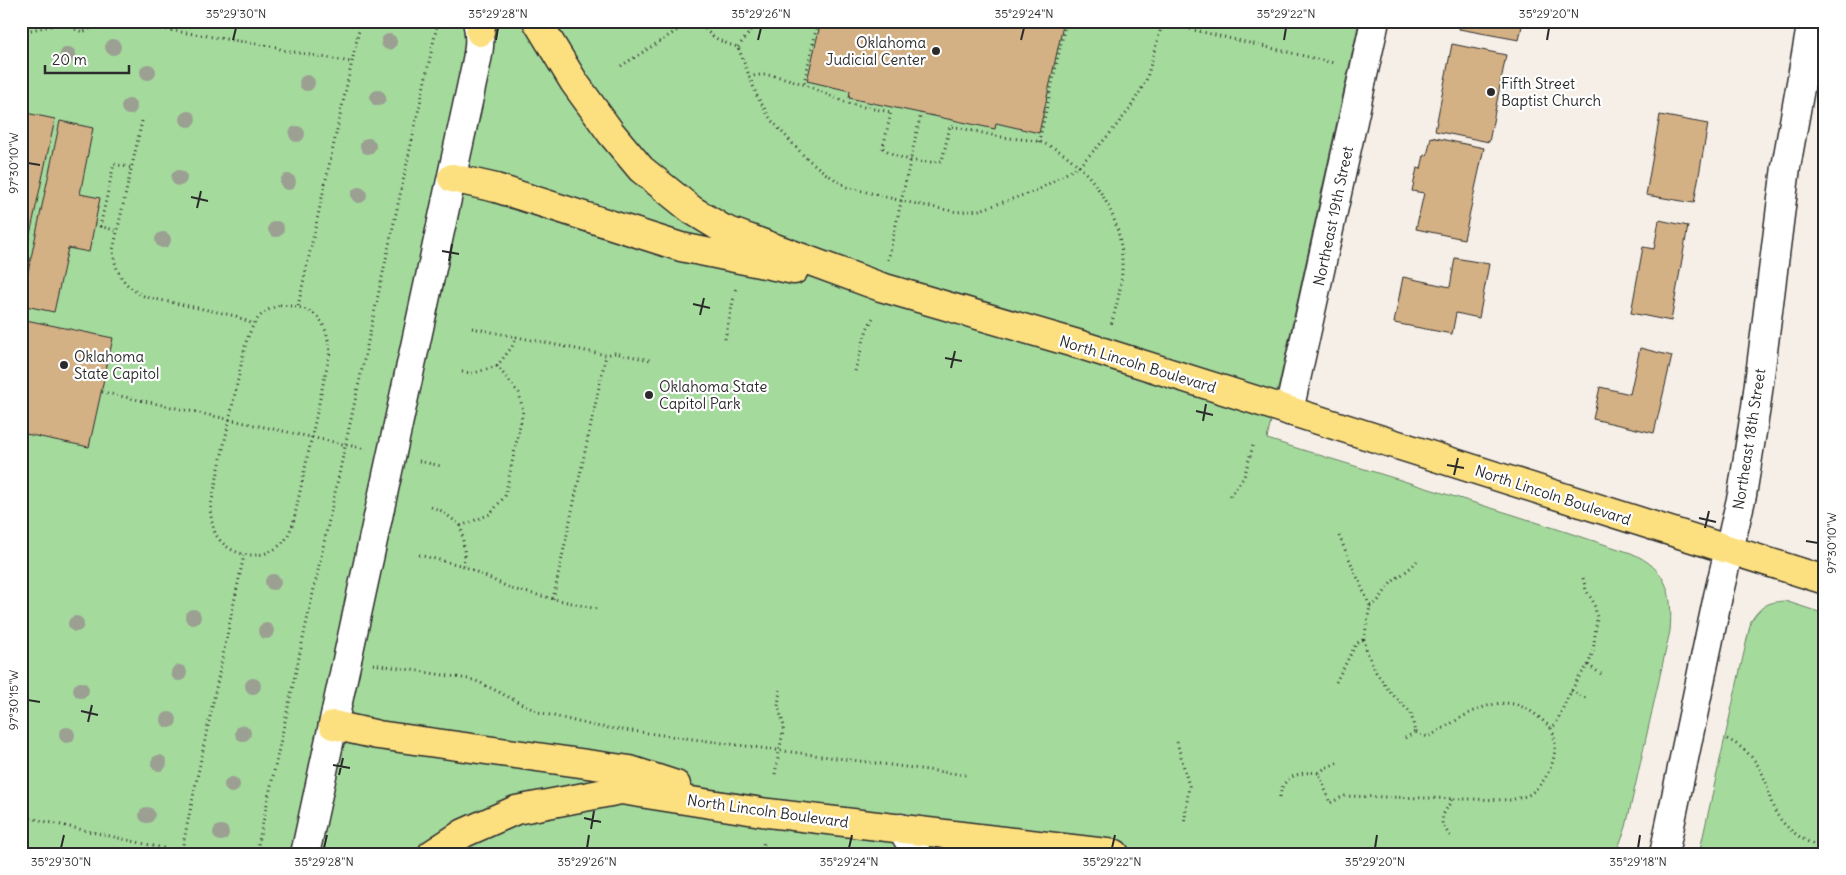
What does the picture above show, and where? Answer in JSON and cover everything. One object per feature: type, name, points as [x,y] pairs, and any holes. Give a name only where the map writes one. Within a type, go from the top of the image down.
[{"type":"main road","name":"North Lincoln Boulevard","points":[[537,21],[574,82],[611,133],[641,169],[692,210],[723,229],[882,288],[1104,352],[1825,580]]},
{"type":"main road","points":[[452,178],[496,188],[681,247],[882,288]]},
{"type":"main road","points":[[334,725],[378,735],[630,770],[768,813]]},
{"type":"main road","name":"North Lincoln Boulevard","points":[[432,854],[464,833],[516,810],[621,790],[768,813],[1115,854]]},
{"type":"street","name":"Northeast 18th Street","points":[[1664,854],[1718,596],[1742,495],[1754,417],[1786,167],[1812,21]]},
{"type":"street","name":"Northeast 19th Street","points":[[1289,411],[1371,22]]},
{"type":"street","points":[[305,854],[452,178],[479,49],[480,25]]},
{"type":"street","points":[[901,828],[917,854]]},
{"type":"path","points":[[21,32],[75,21]]},
{"type":"path","points":[[68,23],[70,27],[82,32],[108,21]]},
{"type":"path","points":[[112,21],[276,47],[282,50],[352,62]]},
{"type":"path","points":[[298,306],[360,21]]},
{"type":"path","points":[[256,854],[438,22],[431,21]]},
{"type":"path","points":[[621,66],[692,21]]},
{"type":"path","points":[[699,21],[712,36],[726,44],[738,47]]},
{"type":"path","points":[[738,47],[749,33],[754,21]]},
{"type":"path","points":[[804,84],[818,21]]},
{"type":"path","points":[[1039,142],[1066,21]]},
{"type":"path","points":[[1156,21],[1334,63]]},
{"type":"path","points":[[738,47],[757,96],[770,120],[804,156],[825,174],[848,187],[902,201],[957,212],[980,210],[1038,190],[1079,166],[1106,138],[1133,103],[1146,81],[1163,22]]},
{"type":"path","points":[[749,77],[759,74],[804,84],[846,102],[891,112],[883,148],[892,155],[927,163],[942,161],[950,126],[1000,137],[1039,142],[1058,151],[1079,166],[1093,181],[1105,200],[1115,221],[1121,241],[1122,276],[1116,309],[1104,352]]},
{"type":"path","points":[[888,260],[921,113]]},
{"type":"path","points":[[142,121],[113,250],[118,273],[135,292],[146,297],[236,316],[253,324]]},
{"type":"path","points":[[100,227],[114,164],[132,168]]},
{"type":"path","points":[[95,225],[118,231]]},
{"type":"path","points":[[725,339],[737,282]]},
{"type":"path","points":[[280,305],[298,306],[314,313],[322,323],[328,337],[330,352],[312,438],[293,524],[285,541],[273,551],[258,556],[244,555],[229,549],[218,539],[212,526],[210,510],[246,342],[253,324],[266,310],[280,305]]},
{"type":"path","points":[[855,371],[866,329],[873,318]]},
{"type":"path","points":[[472,328],[606,355],[615,353],[650,360]]},
{"type":"path","points":[[462,372],[474,373],[497,366],[512,348],[516,337]]},
{"type":"path","points":[[553,599],[606,355]]},
{"type":"path","points":[[461,526],[490,514],[505,496],[523,411],[519,393],[497,366]]},
{"type":"path","points":[[102,392],[371,450]]},
{"type":"path","points":[[1230,496],[1244,477],[1254,442]]},
{"type":"path","points":[[416,460],[441,466]]},
{"type":"path","points":[[431,507],[442,510],[461,526],[465,556],[464,566]]},
{"type":"path","points":[[1339,536],[1370,606],[1364,639],[1367,652],[1376,672],[1390,692],[1411,713],[1415,732]]},
{"type":"path","points":[[21,816],[181,853],[244,555]]},
{"type":"path","points":[[419,555],[464,566],[512,589],[597,609]]},
{"type":"path","points":[[1370,606],[1376,603],[1391,583],[1417,561]]},
{"type":"path","points":[[1552,728],[1556,724],[1579,677],[1588,665],[1593,652],[1597,618],[1594,603],[1586,590],[1584,578]]},
{"type":"path","points":[[1336,682],[1356,644],[1364,639]]},
{"type":"path","points":[[348,659],[469,679],[505,694],[538,712],[594,726],[966,775]]},
{"type":"path","points":[[1588,665],[1601,674]]},
{"type":"path","points":[[775,774],[784,726],[778,706],[780,690]]},
{"type":"path","points":[[1571,691],[1586,698]]},
{"type":"path","points":[[1319,773],[1330,802],[1344,796],[1511,800],[1528,795],[1539,786],[1553,761],[1555,736],[1552,728],[1536,715],[1520,706],[1496,702],[1428,737],[1415,732]]},
{"type":"path","points":[[1405,738],[1415,732]]},
{"type":"path","points":[[1728,739],[1738,744],[1751,756],[1764,776],[1773,807],[1779,818],[1800,837],[1825,850]]},
{"type":"path","points":[[1177,742],[1189,786],[1184,825]]},
{"type":"path","points":[[1280,797],[1280,788],[1287,779],[1299,775],[1319,773],[1339,762]]},
{"type":"path","points":[[1450,836],[1442,824],[1443,814],[1452,798]]},
{"type":"path","points":[[761,854],[764,841]]},
{"type":"green space","name":"Oklahoma State Capitol Park","points":[[21,21],[1359,21],[1267,439],[1631,553],[1643,559],[1660,575],[1666,584],[1669,594],[1670,631],[1626,827],[1618,848],[1613,854],[21,854]]},
{"type":"green space","points":[[1785,601],[1825,614],[1825,854],[1699,854],[1751,621],[1765,606],[1774,602]]},
{"type":"building","name":"Oklahoma Judicial Center","points":[[821,21],[1064,21],[1039,133],[996,123],[995,129],[849,98],[850,91],[807,81]]},
{"type":"building","points":[[1460,21],[1523,21],[1519,40],[1459,29]]},
{"type":"building","points":[[1452,44],[1506,55],[1489,142],[1435,131]]},
{"type":"building","points":[[21,112],[55,119],[21,276]]},
{"type":"building","points":[[1660,115],[1708,124],[1694,203],[1646,195]]},
{"type":"building","points":[[60,121],[93,128],[80,194],[100,198],[89,252],[68,248],[54,312],[21,305]]},
{"type":"building","points":[[1431,137],[1484,148],[1464,239],[1416,229],[1424,193],[1412,191],[1417,168],[1421,169],[1424,155],[1427,156]]},
{"type":"building","points":[[1659,220],[1688,226],[1671,321],[1631,313],[1643,247],[1654,249]]},
{"type":"building","points":[[1455,258],[1489,264],[1479,318],[1456,313],[1452,334],[1394,323],[1403,277],[1450,287]]},
{"type":"building","name":"Oklahoma State Capitol","points":[[21,319],[113,338],[89,447],[21,433]]},
{"type":"building","points":[[1640,348],[1672,356],[1654,433],[1593,419],[1600,387],[1630,394]]},
{"type":"place","name":"Oklahoma Judicial Center","points":[[936,51]]},
{"type":"place","name":"Fifth Street Baptist Church","points":[[1491,92]]},
{"type":"place","name":"Oklahoma State Capitol","points":[[64,365]]},
{"type":"place","name":"Oklahoma State Capitol Park","points":[[649,395]]}]
